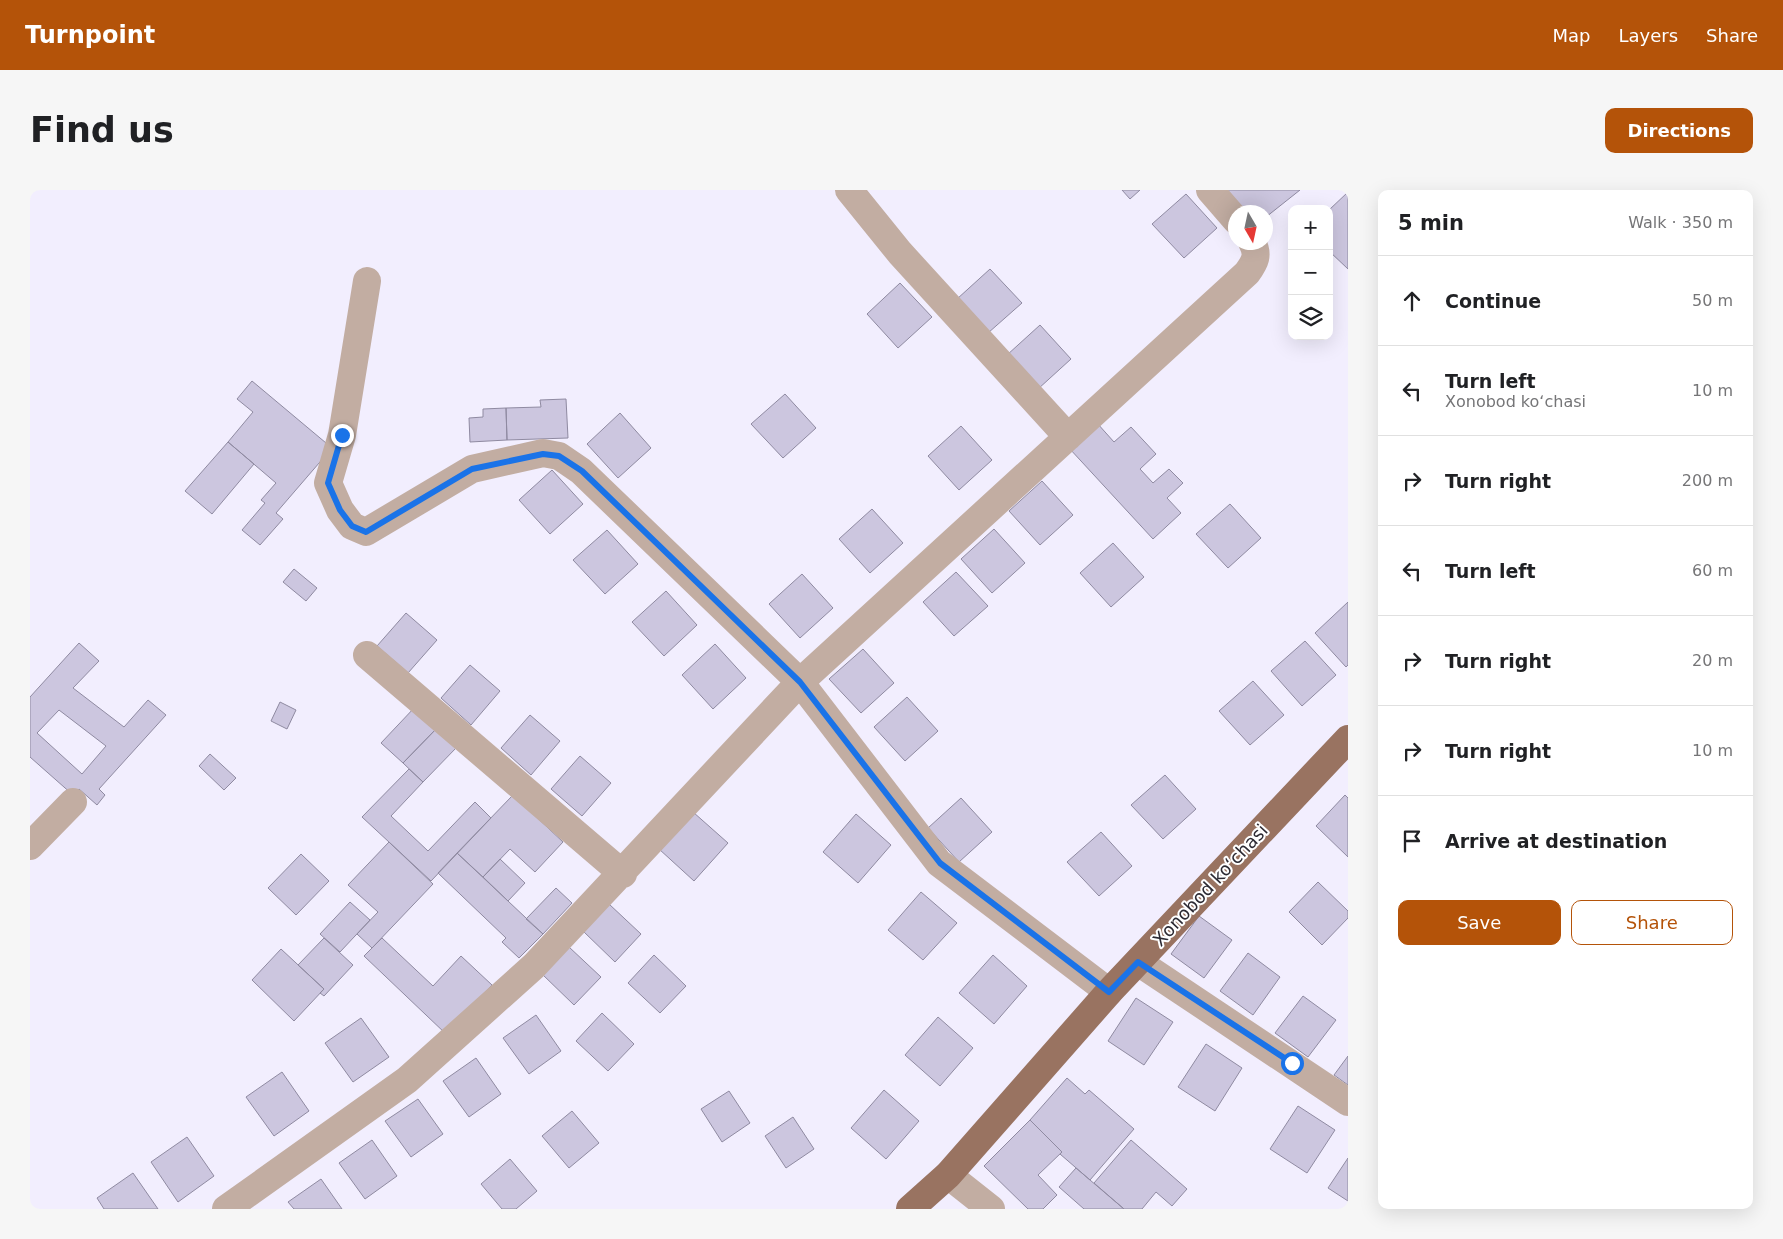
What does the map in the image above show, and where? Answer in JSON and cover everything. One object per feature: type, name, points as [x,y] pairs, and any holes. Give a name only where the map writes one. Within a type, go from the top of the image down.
[{"type":"main road","name":"Xonobod koʻchasi","points":[[910,1209],[948,1175],[1109,992],[1348,739]]},
{"type":"street","points":[[849,190],[900,253],[1068,437]]},
{"type":"street","points":[[1210,190],[1228,211]]},
{"type":"street","points":[[226,1209],[407,1080],[534,966],[800,682],[1247,272],[1256,260],[1256,250]]},
{"type":"street","points":[[367,282],[342,435],[328,483],[340,510],[352,526],[366,532],[472,469],[543,454],[559,456],[582,471],[800,682],[940,863],[1109,992]]},
{"type":"street","points":[[368,655],[622,874]]},
{"type":"street","points":[[30,846],[74,802]]},
{"type":"street","points":[[1138,962],[1348,1102]]},
{"type":"street","points":[[948,1175],[991,1209]]},
{"type":"building","points":[[1122,190],[1140,190],[1130,199]]},
{"type":"building","points":[[1224,190],[1300,190],[1273,211],[1273,205],[1236,205]]},
{"type":"building","points":[[1348,192],[1348,269],[1333,255],[1333,206]]},
{"type":"building","points":[[1186,194],[1217,228],[1184,258],[1152,224]]},
{"type":"building","points":[[990,269],[1022,303],[988,333],[957,299]]},
{"type":"building","points":[[900,283],[932,317],[898,348],[867,314]]},
{"type":"building","points":[[1040,325],[1071,359],[1038,389],[1007,355]]},
{"type":"building","points":[[252,381],[332,448],[276,513],[283,519],[260,545],[242,530],[265,503],[261,500],[276,483],[228,442],[253,412],[237,399]]},
{"type":"building","points":[[785,394],[816,428],[783,458],[751,424]]},
{"type":"building","points":[[566,399],[568,438],[507,440],[506,408],[541,407],[540,400]]},
{"type":"building","points":[[506,408],[507,440],[470,442],[469,418],[483,417],[483,409]]},
{"type":"building","points":[[620,413],[651,448],[618,478],[587,444]]},
{"type":"building","points":[[1097,423],[1114,442],[1131,427],[1156,454],[1140,469],[1153,483],[1169,469],[1183,483],[1167,498],[1181,513],[1153,539],[1069,448]]},
{"type":"building","points":[[961,426],[992,460],[959,490],[928,456]]},
{"type":"building","points":[[228,442],[254,464],[212,514],[185,491]]},
{"type":"building","points":[[552,470],[583,504],[550,534],[519,500]]},
{"type":"building","points":[[1042,481],[1073,515],[1040,545],[1009,511]]},
{"type":"building","points":[[1230,504],[1261,538],[1228,568],[1196,534]]},
{"type":"building","points":[[872,509],[903,543],[870,573],[839,539]]},
{"type":"building","points":[[994,529],[1025,563],[992,593],[961,559]]},
{"type":"building","points":[[607,530],[638,564],[605,594],[573,560]]},
{"type":"building","points":[[1113,543],[1144,577],[1111,607],[1080,573]]},
{"type":"building","points":[[294,569],[317,588],[306,601],[283,582]]},
{"type":"building","points":[[956,572],[988,606],[954,636],[923,602]]},
{"type":"building","points":[[802,574],[833,608],[800,638],[769,604]]},
{"type":"building","points":[[666,591],[697,625],[664,656],[632,622]]},
{"type":"building","points":[[1348,602],[1348,665],[1346,667],[1315,633]]},
{"type":"building","points":[[406,613],[437,640],[408,673],[377,646]]},
{"type":"building","points":[[1305,641],[1336,675],[1302,706],[1271,671]]},
{"type":"building","points":[[79,643],[99,661],[73,688],[124,727],[148,700],[166,715],[99,789],[105,795],[97,805],[79,789],[73,795],[30,757],[30,697]],"holes":[[[59,710],[106,746],[82,774],[37,733]]]},
{"type":"building","points":[[715,644],[746,678],[713,709],[682,675]]},
{"type":"building","points":[[863,649],[894,683],[861,713],[829,679]]},
{"type":"building","points":[[470,665],[500,691],[471,725],[441,698]]},
{"type":"building","points":[[1253,681],[1284,715],[1250,745],[1219,711]]},
{"type":"building","points":[[907,697],[938,731],[905,761],[874,727]]},
{"type":"building","points":[[280,702],[296,710],[287,729],[271,721]]},
{"type":"building","points":[[415,707],[437,728],[403,763],[381,743]]},
{"type":"building","points":[[530,715],[560,741],[531,775],[501,748]]},
{"type":"building","points":[[437,728],[457,747],[423,782],[403,763]]},
{"type":"building","points":[[210,754],[236,778],[224,790],[199,766]]},
{"type":"building","points":[[580,756],[611,783],[582,816],[551,789]]},
{"type":"building","points":[[409,769],[423,782],[391,816],[428,851],[475,802],[491,818],[431,881],[362,817]]},
{"type":"building","points":[[1165,775],[1196,809],[1163,839],[1131,805]]},
{"type":"building","points":[[513,795],[563,842],[535,872],[510,849],[483,877],[457,853]]},
{"type":"building","points":[[1345,795],[1348,798],[1348,857],[1316,826]]},
{"type":"building","points":[[961,798],[992,832],[959,862],[928,828]]},
{"type":"building","points":[[693,812],[728,843],[694,881],[659,849]]},
{"type":"building","points":[[856,814],[891,845],[858,883],[823,852]]},
{"type":"building","points":[[1101,832],[1132,866],[1099,896],[1067,862]]},
{"type":"building","points":[[389,842],[433,884],[372,948],[357,934],[378,912],[348,885]]},
{"type":"building","points":[[457,853],[543,934],[519,958],[502,942],[506,938],[438,873]]},
{"type":"building","points":[[301,854],[329,881],[296,915],[268,888]]},
{"type":"building","points":[[500,859],[525,883],[508,901],[483,877]]},
{"type":"building","points":[[1318,882],[1348,911],[1348,918],[1322,945],[1289,912]]},
{"type":"building","points":[[556,888],[572,903],[543,934],[526,919]]},
{"type":"building","points":[[921,892],[957,923],[923,960],[888,930]]},
{"type":"building","points":[[350,902],[370,920],[340,952],[320,934]]},
{"type":"building","points":[[609,904],[641,934],[615,962],[583,931]]},
{"type":"building","points":[[1199,916],[1232,940],[1204,978],[1171,954]]},
{"type":"building","points":[[324,938],[353,965],[324,996],[320,993],[324,989],[298,965]]},
{"type":"building","points":[[382,938],[433,986],[461,956],[492,985],[446,1034],[364,956]]},
{"type":"building","points":[[569,947],[601,977],[574,1005],[542,974]]},
{"type":"building","points":[[281,949],[324,989],[294,1021],[252,980]]},
{"type":"building","points":[[1248,953],[1280,977],[1253,1015],[1220,991]]},
{"type":"building","points":[[654,955],[686,986],[660,1013],[628,983]]},
{"type":"building","points":[[993,955],[1027,986],[994,1024],[959,993]]},
{"type":"building","points":[[1303,996],[1336,1020],[1308,1057],[1275,1033]]},
{"type":"building","points":[[1136,998],[1173,1022],[1144,1065],[1108,1041]]},
{"type":"building","points":[[602,1013],[634,1044],[608,1071],[576,1041]]},
{"type":"building","points":[[536,1015],[561,1051],[529,1074],[503,1038]]},
{"type":"building","points":[[938,1017],[973,1048],[940,1086],[905,1055]]},
{"type":"building","points":[[361,1018],[389,1057],[353,1082],[325,1043]]},
{"type":"building","points":[[1206,1044],[1242,1068],[1215,1111],[1178,1087]]},
{"type":"building","points":[[1348,1056],[1348,1085],[1334,1075]]},
{"type":"building","points":[[476,1058],[501,1094],[469,1117],[443,1081]]},
{"type":"building","points":[[282,1072],[309,1111],[274,1136],[246,1097]]},
{"type":"building","points":[[1067,1078],[1085,1094],[1089,1090],[1134,1129],[1090,1180],[1060,1154],[1062,1152],[1030,1120]]},
{"type":"building","points":[[884,1090],[919,1121],[886,1159],[851,1128]]},
{"type":"building","points":[[729,1091],[750,1123],[722,1142],[701,1109]]},
{"type":"building","points":[[418,1099],[443,1134],[411,1157],[385,1121]]},
{"type":"building","points":[[1298,1106],[1335,1130],[1307,1173],[1270,1149]]},
{"type":"building","points":[[572,1111],[599,1143],[569,1168],[542,1136]]},
{"type":"building","points":[[793,1117],[814,1149],[786,1168],[765,1136]]},
{"type":"building","points":[[1030,1120],[1062,1152],[1038,1175],[1057,1195],[1043,1209],[1028,1209],[984,1166]]},
{"type":"building","points":[[187,1137],[214,1176],[178,1202],[151,1162]]},
{"type":"building","points":[[372,1140],[397,1176],[365,1199],[339,1163]]},
{"type":"building","points":[[1131,1140],[1187,1189],[1172,1206],[1156,1192],[1142,1209],[1124,1209],[1094,1183]]},
{"type":"building","points":[[1348,1158],[1348,1201],[1328,1188]]},
{"type":"building","points":[[510,1159],[537,1191],[516,1209],[502,1209],[481,1184]]},
{"type":"building","points":[[1076,1168],[1124,1209],[1084,1209],[1059,1187]]},
{"type":"building","points":[[133,1173],[158,1209],[104,1209],[97,1198]]},
{"type":"building","points":[[321,1179],[342,1209],[294,1209],[288,1202]]},
{"type":"route","points":[[342,435],[328,483],[340,510],[352,526],[366,532],[472,469],[543,454],[559,456],[582,471],[800,682],[940,863],[1109,992],[1138,962],[1292,1063]]}]
